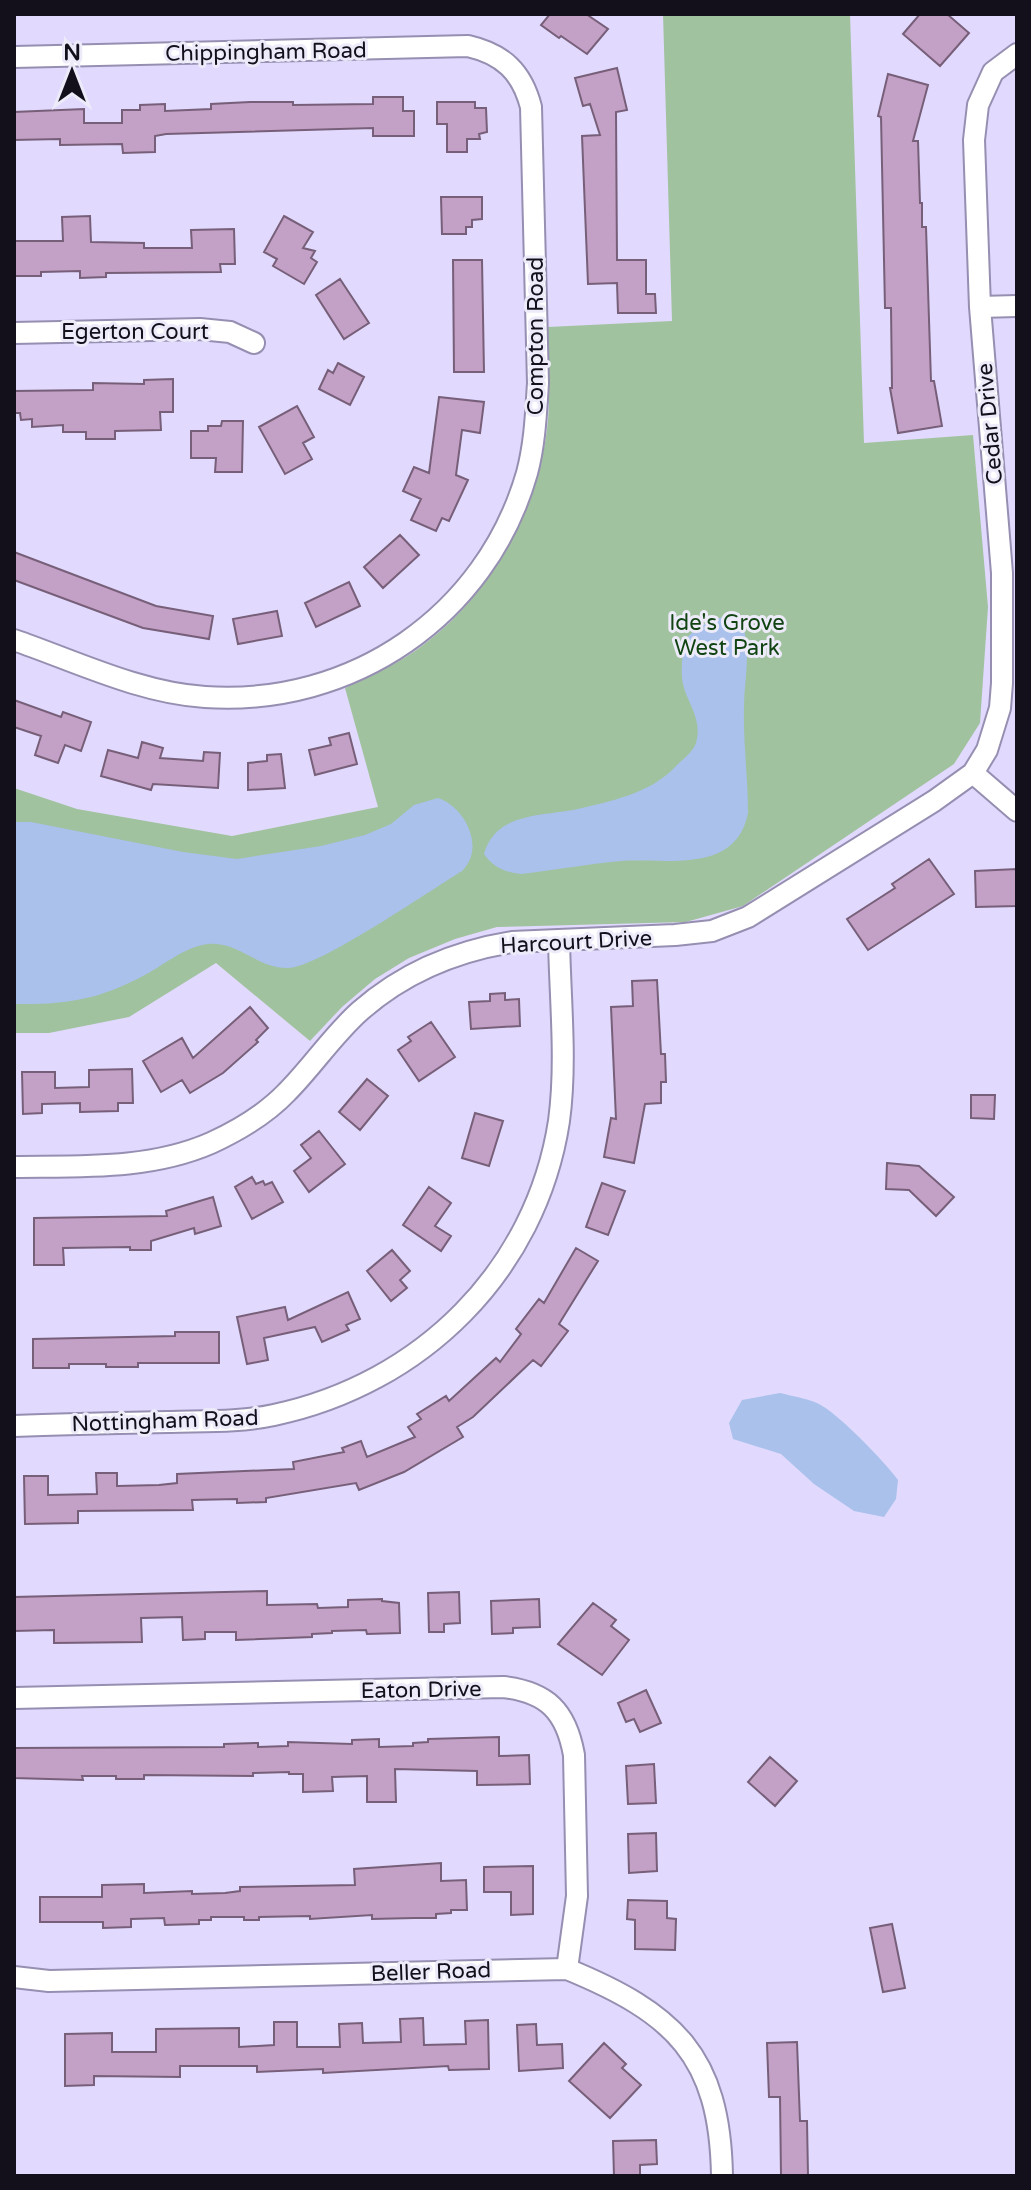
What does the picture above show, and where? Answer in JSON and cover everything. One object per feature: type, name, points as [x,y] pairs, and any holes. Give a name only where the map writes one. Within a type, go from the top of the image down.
[{"type":"street","name":"Chippingham Road","points":[[14,57],[468,46],[513,67]]},
{"type":"street","name":"Cedar Drive","points":[[973,773],[987,750],[1000,708],[1009,572],[980,307],[974,140],[978,105],[993,72],[1017,54]]},
{"type":"street","name":"Compton Road","points":[[14,640],[163,691],[203,697],[242,698],[298,691],[354,672],[405,643],[454,602],[500,537],[524,482],[536,427],[538,383],[531,107],[513,67]]},
{"type":"street","points":[[980,307],[1017,306]]},
{"type":"street","name":"Egerton Court","points":[[14,333],[200,329],[230,332],[254,343]]},
{"type":"street","points":[[973,773],[1017,811]]},
{"type":"street","name":"Harcourt Drive","points":[[14,1167],[126,1165],[161,1160],[211,1143],[239,1128],[284,1095],[359,1012],[406,978],[448,957],[489,946],[712,931],[748,917],[934,801],[973,773]]},
{"type":"street","name":"Nottingham Road","points":[[14,1426],[219,1421],[273,1415],[316,1405],[363,1386],[424,1348],[462,1317],[502,1265],[524,1229],[541,1191],[552,1154],[562,1084],[559,940]]},
{"type":"street","name":"Eaton Drive","points":[[14,1698],[503,1687],[528,1692],[557,1708],[571,1739],[574,1755],[577,1896],[567,1969]]},
{"type":"street","name":"Beller Road","points":[[14,1977],[49,1981],[567,1969],[615,1989],[660,2017],[687,2048],[714,2100],[722,2144],[722,2176]]},
{"type":"green space","name":"Ide's Grove West Park","points":[[663,14],[850,14],[864,443],[973,435],[988,607],[980,723],[954,764],[743,906],[686,922],[497,927],[455,939],[409,958],[375,979],[342,1007],[310,1041],[216,963],[129,1017],[49,1033],[14,1033],[14,788],[77,809],[232,836],[378,807],[345,688],[398,662],[440,632],[482,586],[500,560],[528,503],[545,443],[549,400],[548,327],[672,321]]},
{"type":"water","points":[[738,615],[747,649],[744,720],[748,813],[741,833],[729,846],[714,855],[696,859],[621,861],[521,874],[500,868],[488,859],[484,854],[490,840],[511,822],[633,794],[666,775],[688,755],[698,734],[682,679],[684,641],[708,622]]},
{"type":"water","points":[[438,798],[457,810],[469,829],[472,851],[469,862],[462,871],[323,956],[303,965],[277,967],[225,945],[202,945],[179,954],[127,984],[96,996],[65,1002],[14,1004],[15,822],[31,822],[183,852],[237,859],[321,846],[365,835],[391,824],[414,805]]},
{"type":"water","points":[[780,1393],[826,1408],[860,1438],[898,1480],[896,1499],[884,1517],[854,1511],[814,1484],[781,1454],[733,1439],[729,1423],[742,1400]]},
{"type":"building","points":[[550,14],[586,14],[608,29],[587,54],[541,25]]},
{"type":"building","points":[[920,14],[947,14],[969,33],[940,66],[903,34]]},
{"type":"building","points":[[617,68],[627,110],[616,112],[617,260],[646,260],[646,294],[655,294],[656,313],[618,313],[617,283],[588,284],[582,136],[600,135],[590,104],[583,106],[575,78]]},
{"type":"building","points":[[888,74],[928,85],[913,141],[918,141],[922,227],[926,227],[931,381],[934,381],[942,426],[898,433],[890,388],[891,308],[885,308],[881,117],[878,116]]},
{"type":"building","points":[[373,97],[403,97],[403,111],[414,111],[414,136],[373,136],[373,128],[166,134],[155,136],[155,152],[123,153],[122,144],[60,145],[60,139],[14,140],[14,112],[84,109],[84,123],[122,123],[122,110],[140,110],[140,105],[165,104],[165,111],[211,109],[211,104],[250,102],[373,104]]},
{"type":"building","points":[[437,102],[475,102],[475,108],[486,108],[487,132],[479,134],[480,139],[467,139],[467,152],[447,152],[447,124],[437,124]]},
{"type":"building","points":[[441,197],[482,197],[482,219],[472,220],[472,227],[466,227],[466,234],[442,234]]},
{"type":"building","points":[[90,216],[91,242],[144,243],[144,248],[192,248],[191,230],[234,229],[235,264],[220,264],[221,272],[106,273],[106,277],[80,278],[80,271],[15,276],[14,241],[63,241],[62,217]]},
{"type":"building","points":[[284,216],[313,232],[303,248],[315,251],[311,258],[317,262],[304,284],[273,266],[277,259],[264,252]]},
{"type":"building","points":[[453,260],[482,260],[484,372],[454,372]]},
{"type":"building","points":[[340,279],[369,323],[344,339],[316,295]]},
{"type":"building","points":[[338,363],[364,377],[350,405],[319,389],[328,370],[333,373]]},
{"type":"building","points":[[173,379],[173,412],[160,412],[161,430],[115,431],[115,439],[86,439],[86,432],[63,432],[63,425],[32,427],[32,419],[21,420],[20,413],[14,413],[14,391],[93,390],[93,383],[144,384],[144,380]]},
{"type":"building","points":[[439,397],[484,402],[480,433],[462,430],[456,475],[468,480],[449,521],[442,518],[436,531],[411,520],[421,499],[403,491],[414,467],[429,473]]},
{"type":"building","points":[[297,406],[314,437],[303,443],[312,459],[285,474],[259,427]]},
{"type":"building","points":[[222,421],[243,421],[242,472],[215,472],[216,458],[191,458],[191,431],[208,431],[208,426],[221,426]]},
{"type":"building","points":[[400,535],[419,555],[383,588],[364,567]]},
{"type":"building","points":[[14,552],[156,606],[213,616],[209,639],[143,628],[14,580]]},
{"type":"building","points":[[349,582],[360,606],[316,627],[305,603]]},
{"type":"building","points":[[277,611],[282,636],[238,644],[233,619]]},
{"type":"building","points":[[14,700],[61,717],[63,712],[91,722],[81,751],[65,745],[58,763],[35,755],[41,736],[14,727]]},
{"type":"building","points":[[349,733],[357,764],[315,775],[309,750],[331,745],[329,738]]},
{"type":"building","points":[[142,742],[163,748],[160,758],[203,761],[204,752],[220,753],[218,788],[153,784],[151,790],[101,776],[108,750],[138,758]]},
{"type":"building","points":[[281,754],[285,788],[248,790],[248,763],[267,761],[267,755]]},
{"type":"building","points":[[929,859],[954,894],[868,950],[847,919],[895,888],[892,884]]},
{"type":"building","points":[[1017,869],[1017,906],[976,907],[975,871]]},
{"type":"building","points":[[657,980],[661,1054],[665,1054],[666,1082],[661,1082],[661,1103],[645,1104],[634,1163],[604,1157],[611,1118],[616,1119],[611,1007],[633,1006],[632,981]]},
{"type":"building","points":[[505,993],[505,1000],[519,999],[520,1026],[471,1029],[469,1002],[490,1001],[490,994]]},
{"type":"building","points":[[250,1007],[268,1028],[256,1040],[258,1042],[223,1073],[190,1093],[182,1080],[161,1092],[143,1061],[182,1038],[193,1058]]},
{"type":"building","points":[[431,1022],[455,1057],[419,1081],[398,1050],[411,1041],[408,1037]]},
{"type":"building","points":[[132,1069],[133,1103],[118,1103],[118,1111],[80,1112],[80,1103],[42,1104],[42,1113],[23,1114],[22,1072],[55,1072],[55,1088],[89,1087],[89,1070]]},
{"type":"building","points":[[367,1079],[388,1096],[360,1130],[339,1112]]},
{"type":"building","points":[[971,1095],[995,1095],[994,1119],[971,1118]]},
{"type":"building","points":[[475,1113],[503,1121],[489,1166],[462,1158]]},
{"type":"building","points":[[319,1131],[345,1164],[309,1192],[294,1171],[311,1158],[301,1145]]},
{"type":"building","points":[[887,1163],[919,1166],[954,1197],[936,1216],[909,1190],[886,1189]]},
{"type":"building","points":[[252,1177],[256,1184],[272,1182],[283,1202],[252,1219],[235,1187]]},
{"type":"building","points":[[602,1183],[625,1191],[608,1235],[586,1227]]},
{"type":"building","points":[[429,1187],[451,1203],[435,1226],[451,1236],[441,1251],[403,1225]]},
{"type":"building","points":[[213,1197],[221,1226],[195,1234],[194,1228],[151,1241],[151,1250],[130,1250],[130,1247],[63,1248],[64,1265],[34,1265],[34,1218],[167,1216],[166,1211]]},
{"type":"building","points":[[576,1248],[598,1261],[559,1324],[568,1331],[541,1366],[533,1360],[473,1417],[457,1427],[463,1437],[404,1472],[359,1490],[356,1483],[266,1498],[266,1502],[192,1500],[193,1510],[78,1511],[78,1523],[25,1524],[24,1476],[48,1476],[48,1495],[97,1494],[96,1473],[117,1473],[117,1486],[177,1483],[177,1474],[294,1469],[293,1462],[344,1452],[342,1448],[361,1441],[367,1457],[415,1437],[408,1427],[421,1419],[417,1414],[446,1396],[449,1401],[496,1358],[500,1362],[521,1334],[516,1329],[539,1299],[544,1303]]},
{"type":"building","points":[[392,1250],[410,1271],[400,1280],[407,1288],[391,1301],[367,1271]]},
{"type":"building","points":[[348,1292],[360,1319],[346,1325],[349,1330],[322,1342],[315,1327],[264,1338],[268,1360],[247,1364],[237,1317],[285,1307],[288,1320]]},
{"type":"building","points":[[175,1332],[219,1332],[219,1363],[138,1363],[138,1367],[69,1364],[69,1368],[33,1368],[33,1339],[175,1336]]},
{"type":"building","points":[[267,1591],[267,1605],[348,1607],[348,1600],[382,1599],[399,1603],[400,1633],[332,1631],[312,1634],[312,1637],[236,1640],[236,1632],[205,1632],[205,1639],[183,1640],[182,1617],[141,1618],[142,1642],[54,1643],[54,1630],[14,1631],[14,1597]]},
{"type":"building","points":[[459,1592],[460,1623],[444,1624],[444,1632],[429,1632],[428,1593]]},
{"type":"building","points":[[539,1599],[540,1627],[513,1628],[513,1633],[492,1634],[491,1601]]},
{"type":"building","points":[[593,1603],[616,1620],[611,1626],[629,1640],[602,1675],[558,1644]]},
{"type":"building","points":[[646,1690],[661,1723],[640,1732],[634,1719],[626,1722],[618,1703]]},
{"type":"building","points":[[499,1737],[499,1756],[529,1755],[530,1784],[477,1785],[477,1771],[395,1769],[396,1802],[367,1802],[367,1776],[332,1777],[333,1791],[303,1792],[303,1774],[289,1772],[253,1773],[253,1776],[144,1775],[144,1779],[116,1779],[116,1776],[82,1776],[83,1780],[14,1778],[14,1748],[224,1747],[224,1744],[258,1743],[258,1747],[288,1746],[288,1742],[352,1744],[352,1740],[379,1739],[379,1747],[413,1746],[413,1743],[428,1742],[428,1739]]},
{"type":"building","points":[[770,1757],[797,1781],[775,1806],[748,1782]]},
{"type":"building","points":[[654,1764],[656,1803],[628,1804],[626,1766]]},
{"type":"building","points":[[656,1833],[657,1871],[629,1873],[628,1834]]},
{"type":"building","points":[[441,1863],[441,1881],[466,1880],[467,1910],[451,1910],[451,1913],[436,1914],[436,1918],[372,1919],[372,1915],[310,1919],[310,1916],[259,1917],[259,1920],[244,1920],[244,1917],[211,1917],[211,1920],[199,1920],[199,1924],[165,1925],[164,1918],[131,1919],[131,1927],[103,1928],[103,1922],[40,1922],[40,1897],[102,1897],[102,1885],[144,1884],[144,1893],[192,1891],[192,1894],[240,1891],[240,1887],[355,1885],[354,1869]]},
{"type":"building","points":[[533,1866],[533,1914],[511,1915],[511,1892],[484,1892],[484,1867]]},
{"type":"building","points":[[628,1900],[667,1901],[667,1918],[676,1919],[675,1950],[635,1949],[635,1920],[627,1919]]},
{"type":"building","points":[[892,1924],[905,1988],[883,1992],[870,1928]]},
{"type":"building","points":[[423,2018],[424,2045],[466,2044],[465,2021],[488,2020],[489,2069],[449,2070],[448,2066],[323,2073],[323,2069],[257,2072],[257,2066],[180,2066],[180,2077],[94,2076],[94,2085],[65,2086],[65,2034],[112,2033],[112,2052],[156,2052],[156,2029],[239,2028],[239,2047],[274,2045],[274,2022],[297,2022],[297,2047],[340,2047],[339,2024],[362,2023],[363,2043],[401,2042],[400,2019]]},
{"type":"building","points":[[536,2024],[537,2045],[562,2044],[563,2068],[519,2071],[517,2025]]},
{"type":"building","points":[[797,2042],[800,2121],[807,2121],[808,2175],[781,2175],[780,2097],[769,2097],[767,2043]]},
{"type":"building","points":[[604,2043],[626,2064],[622,2068],[641,2085],[610,2118],[569,2081]]},
{"type":"building","points":[[656,2140],[657,2164],[640,2165],[640,2176],[614,2176],[613,2141]]}]
